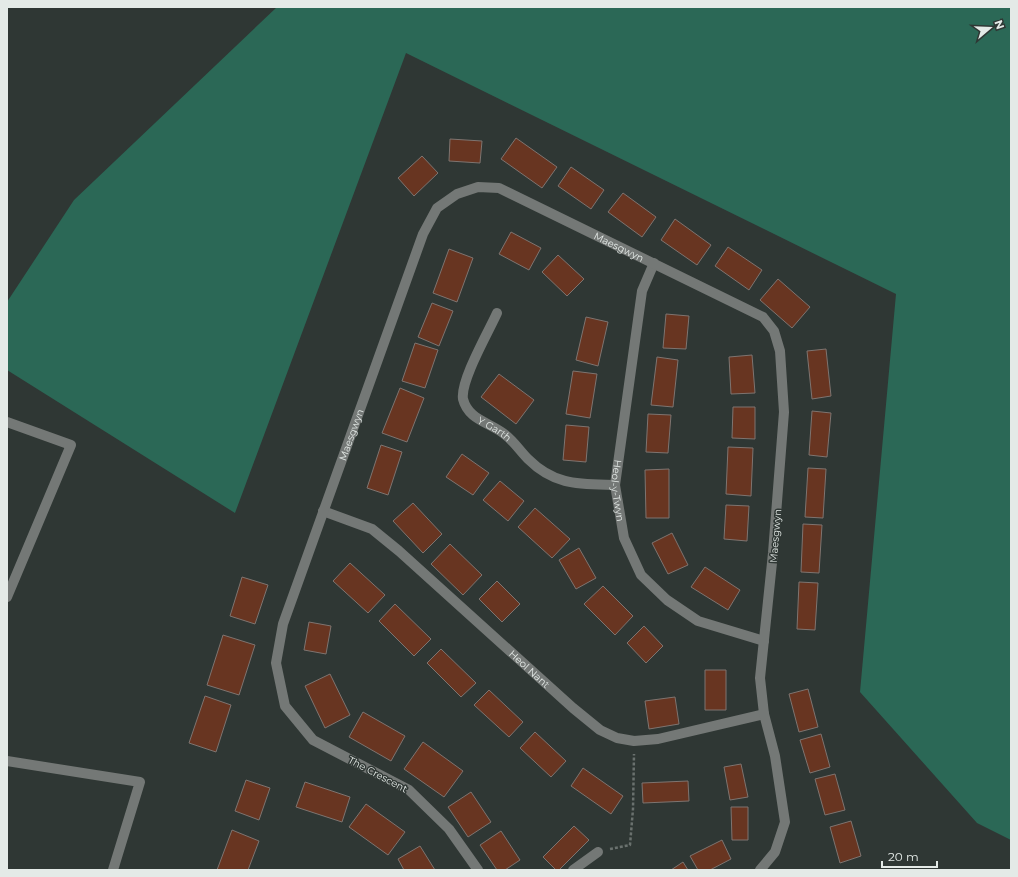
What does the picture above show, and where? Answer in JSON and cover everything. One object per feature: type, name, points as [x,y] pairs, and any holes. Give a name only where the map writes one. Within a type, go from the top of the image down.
[{"type":"street","name":"Maesgwyn","points":[[285,706],[276,663],[283,624],[423,234],[437,208],[457,194],[478,186],[499,188],[763,317],[774,331],[780,351],[784,412],[773,553],[760,678],[764,714],[778,772],[785,822],[775,852],[760,870]]},
{"type":"street","name":"Heol-y-Twyn","points":[[654,263],[642,291],[615,485],[624,538],[641,575],[667,600],[698,621],[764,640]]},
{"type":"street","name":"Y Garth","points":[[497,312],[465,380],[463,398],[467,411],[504,433],[530,461],[548,476],[574,484],[615,485]]},
{"type":"street","points":[[7,422],[71,445],[7,597]]},
{"type":"street","name":"Heol Nant","points":[[323,511],[372,530],[399,551],[595,726],[617,738],[634,741],[658,739],[764,714]]},
{"type":"street","name":"The Crescent","points":[[285,706],[313,740],[409,790],[449,829],[478,870]]},
{"type":"street","points":[[7,761],[140,782],[113,870]]},
{"type":"street","points":[[573,870],[598,852]]},
{"type":"path","points":[[598,852],[630,845],[633,809],[634,741]]},
{"type":"green space","points":[[277,7],[1011,7],[1011,840],[977,823],[860,692],[896,294],[406,53],[235,513],[7,370],[7,302],[74,200]]},
{"type":"building","points":[[516,138],[557,167],[542,188],[501,159]]},
{"type":"building","points":[[450,139],[482,141],[480,163],[449,161]]},
{"type":"building","points":[[422,156],[438,173],[414,196],[398,178]]},
{"type":"building","points":[[571,167],[604,190],[591,209],[558,186]]},
{"type":"building","points":[[623,193],[656,217],[642,237],[608,212]]},
{"type":"building","points":[[675,219],[711,245],[697,265],[661,240]]},
{"type":"building","points":[[511,232],[541,248],[529,270],[499,254]]},
{"type":"building","points":[[728,247],[762,270],[749,290],[715,266]]},
{"type":"building","points":[[449,249],[473,258],[457,302],[433,293]]},
{"type":"building","points":[[558,255],[584,279],[567,296],[542,272]]},
{"type":"building","points":[[778,279],[810,307],[792,328],[760,300]]},
{"type":"building","points":[[432,303],[453,311],[439,346],[418,337]]},
{"type":"building","points":[[666,314],[689,316],[686,349],[663,348]]},
{"type":"building","points":[[586,317],[608,322],[598,366],[576,360]]},
{"type":"building","points":[[415,343],[438,350],[425,388],[402,381]]},
{"type":"building","points":[[826,349],[831,396],[812,399],[807,351]]},
{"type":"building","points":[[752,355],[755,393],[731,394],[729,357]]},
{"type":"building","points":[[657,357],[678,360],[673,407],[651,405]]},
{"type":"building","points":[[573,371],[597,374],[590,418],[566,414]]},
{"type":"building","points":[[499,374],[534,400],[516,424],[481,397]]},
{"type":"building","points":[[400,388],[424,398],[407,442],[382,433]]},
{"type":"building","points":[[733,407],[755,407],[755,439],[732,438]]},
{"type":"building","points":[[812,411],[831,413],[827,457],[809,455]]},
{"type":"building","points":[[648,414],[671,415],[668,453],[646,452]]},
{"type":"building","points":[[566,425],[589,427],[586,462],[563,460]]},
{"type":"building","points":[[381,445],[402,452],[388,495],[367,488]]},
{"type":"building","points":[[728,447],[753,448],[751,496],[726,494]]},
{"type":"building","points":[[462,454],[489,473],[473,495],[446,477]]},
{"type":"building","points":[[808,468],[826,469],[823,518],[805,517]]},
{"type":"building","points":[[669,469],[669,518],[646,518],[645,470]]},
{"type":"building","points":[[500,481],[524,501],[508,521],[483,500]]},
{"type":"building","points":[[413,503],[442,534],[423,553],[393,521]]},
{"type":"building","points":[[726,505],[749,506],[747,541],[724,539]]},
{"type":"building","points":[[535,508],[570,539],[552,558],[518,527]]},
{"type":"building","points":[[803,524],[822,525],[819,573],[801,572]]},
{"type":"building","points":[[672,533],[688,565],[668,574],[652,543]]},
{"type":"building","points":[[450,544],[482,575],[463,595],[431,564]]},
{"type":"building","points":[[579,548],[596,578],[576,589],[559,560]]},
{"type":"building","points":[[350,563],[385,595],[368,613],[333,581]]},
{"type":"building","points":[[705,567],[740,590],[728,610],[691,587]]},
{"type":"building","points":[[242,577],[268,585],[255,624],[230,616]]},
{"type":"building","points":[[497,581],[520,604],[502,622],[479,599]]},
{"type":"building","points":[[799,582],[818,583],[815,630],[797,629]]},
{"type":"building","points":[[603,586],[633,616],[615,635],[584,604]]},
{"type":"building","points":[[395,604],[431,639],[414,656],[379,621]]},
{"type":"building","points":[[309,622],[331,626],[326,654],[304,650]]},
{"type":"building","points":[[644,626],[663,646],[646,663],[627,643]]},
{"type":"building","points":[[223,635],[255,645],[239,695],[207,685]]},
{"type":"building","points":[[441,649],[476,683],[461,697],[427,663]]},
{"type":"building","points":[[705,670],[726,670],[726,710],[705,710]]},
{"type":"building","points":[[330,674],[350,715],[325,728],[305,686]]},
{"type":"building","points":[[808,689],[818,727],[799,732],[789,694]]},
{"type":"building","points":[[489,690],[523,722],[509,737],[474,705]]},
{"type":"building","points":[[205,696],[231,705],[216,752],[189,743]]},
{"type":"building","points":[[675,697],[679,724],[649,729],[645,701]]},
{"type":"building","points":[[363,712],[405,736],[391,761],[349,737]]},
{"type":"building","points":[[535,732],[566,761],[551,777],[520,748]]},
{"type":"building","points":[[821,734],[830,767],[810,773],[800,740]]},
{"type":"building","points":[[423,742],[463,771],[444,797],[404,769]]},
{"type":"building","points":[[741,764],[748,797],[730,800],[724,767]]},
{"type":"building","points":[[583,768],[623,796],[611,814],[571,786]]},
{"type":"building","points":[[835,774],[845,810],[825,815],[815,779]]},
{"type":"building","points":[[246,780],[270,788],[259,820],[235,811]]},
{"type":"building","points":[[688,781],[689,801],[643,803],[642,783]]},
{"type":"building","points":[[305,782],[350,797],[342,822],[296,807]]},
{"type":"building","points":[[471,792],[491,822],[468,837],[448,807]]},
{"type":"building","points":[[366,804],[405,832],[388,855],[349,827]]},
{"type":"building","points":[[731,807],[748,807],[748,840],[732,840]]},
{"type":"building","points":[[851,821],[861,856],[840,863],[830,827]]},
{"type":"building","points":[[574,826],[589,840],[559,870],[556,870],[543,857]]},
{"type":"building","points":[[232,830],[259,841],[248,870],[217,870]]},
{"type":"building","points":[[501,831],[520,860],[505,870],[497,870],[480,845]]},
{"type":"building","points":[[722,840],[731,859],[710,870],[698,870],[690,856]]},
{"type":"building","points":[[420,846],[435,870],[404,870],[398,859]]},
{"type":"building","points":[[683,862],[688,870],[671,870]]}]
